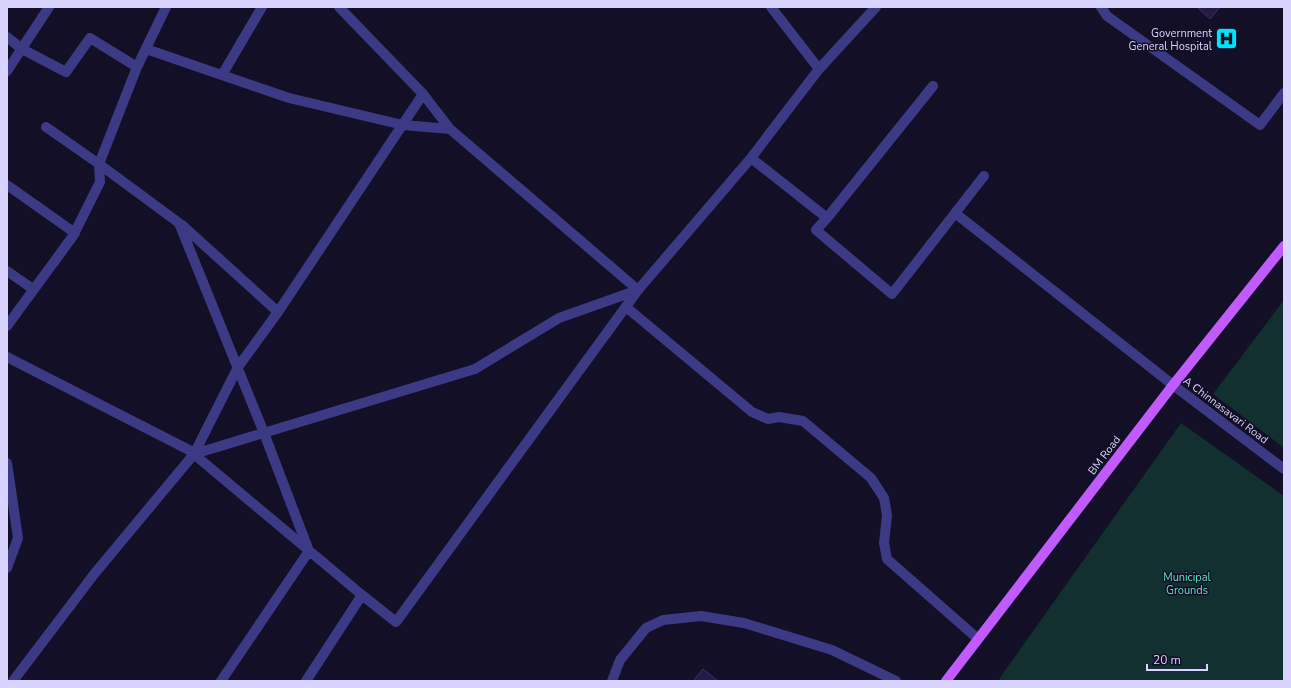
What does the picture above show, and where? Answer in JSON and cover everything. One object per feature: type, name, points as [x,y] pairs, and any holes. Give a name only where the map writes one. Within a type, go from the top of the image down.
[{"type":"main road","name":"BM Road","points":[[946,681],[1173,385],[1284,246]]},
{"type":"street","points":[[7,71],[49,7]]},
{"type":"street","points":[[8,321],[75,233],[100,182],[99,164],[137,67],[166,7]]},
{"type":"street","points":[[222,75],[262,7]]},
{"type":"street","points":[[339,7],[423,94],[450,129],[638,290]]},
{"type":"street","points":[[771,7],[819,69]]},
{"type":"street","points":[[7,357],[189,450],[396,622],[638,290],[752,158],[819,69],[876,7]]},
{"type":"street","points":[[1101,7],[1107,16],[1260,125],[1284,93]]},
{"type":"street","points":[[7,37],[22,49],[66,72],[90,38],[137,67]]},
{"type":"street","points":[[146,49],[289,98],[403,124],[450,129]]},
{"type":"street","points":[[933,86],[816,230],[892,294],[984,176]]},
{"type":"street","points":[[13,681],[95,573],[194,454],[238,367],[278,312],[423,94]]},
{"type":"street","points":[[46,128],[99,164],[179,223],[278,312]]},
{"type":"street","points":[[752,158],[827,218]]},
{"type":"street","points":[[7,185],[75,233]]},
{"type":"street","name":"A Chinnasavari Road","points":[[955,213],[1173,385],[1284,469]]},
{"type":"street","points":[[179,223],[264,432],[309,551]]},
{"type":"street","points":[[7,271],[33,289]]},
{"type":"street","points":[[194,454],[475,369],[559,318],[638,290]]},
{"type":"street","points":[[626,307],[752,412],[768,419],[779,417],[803,421],[871,478],[884,498],[887,515],[884,543],[887,559],[978,639]]},
{"type":"street","points":[[7,463],[18,538],[7,568]]},
{"type":"street","points":[[221,681],[309,551]]},
{"type":"street","points":[[306,681],[362,595]]},
{"type":"street","points":[[612,681],[620,660],[646,628],[663,620],[701,616],[744,623],[832,650],[896,681]]},
{"type":"green space","points":[[1284,300],[1284,448],[1213,394]]},
{"type":"green space","name":"Municipal Grounds","points":[[1181,423],[1284,496],[1284,681],[1002,681],[999,679]]},
{"type":"building","points":[[1197,7],[1220,7],[1210,19]]},
{"type":"building","points":[[703,669],[718,681],[693,681]]},
{"type":"place","name":"Government General Hospital","points":[[1227,39]]}]
